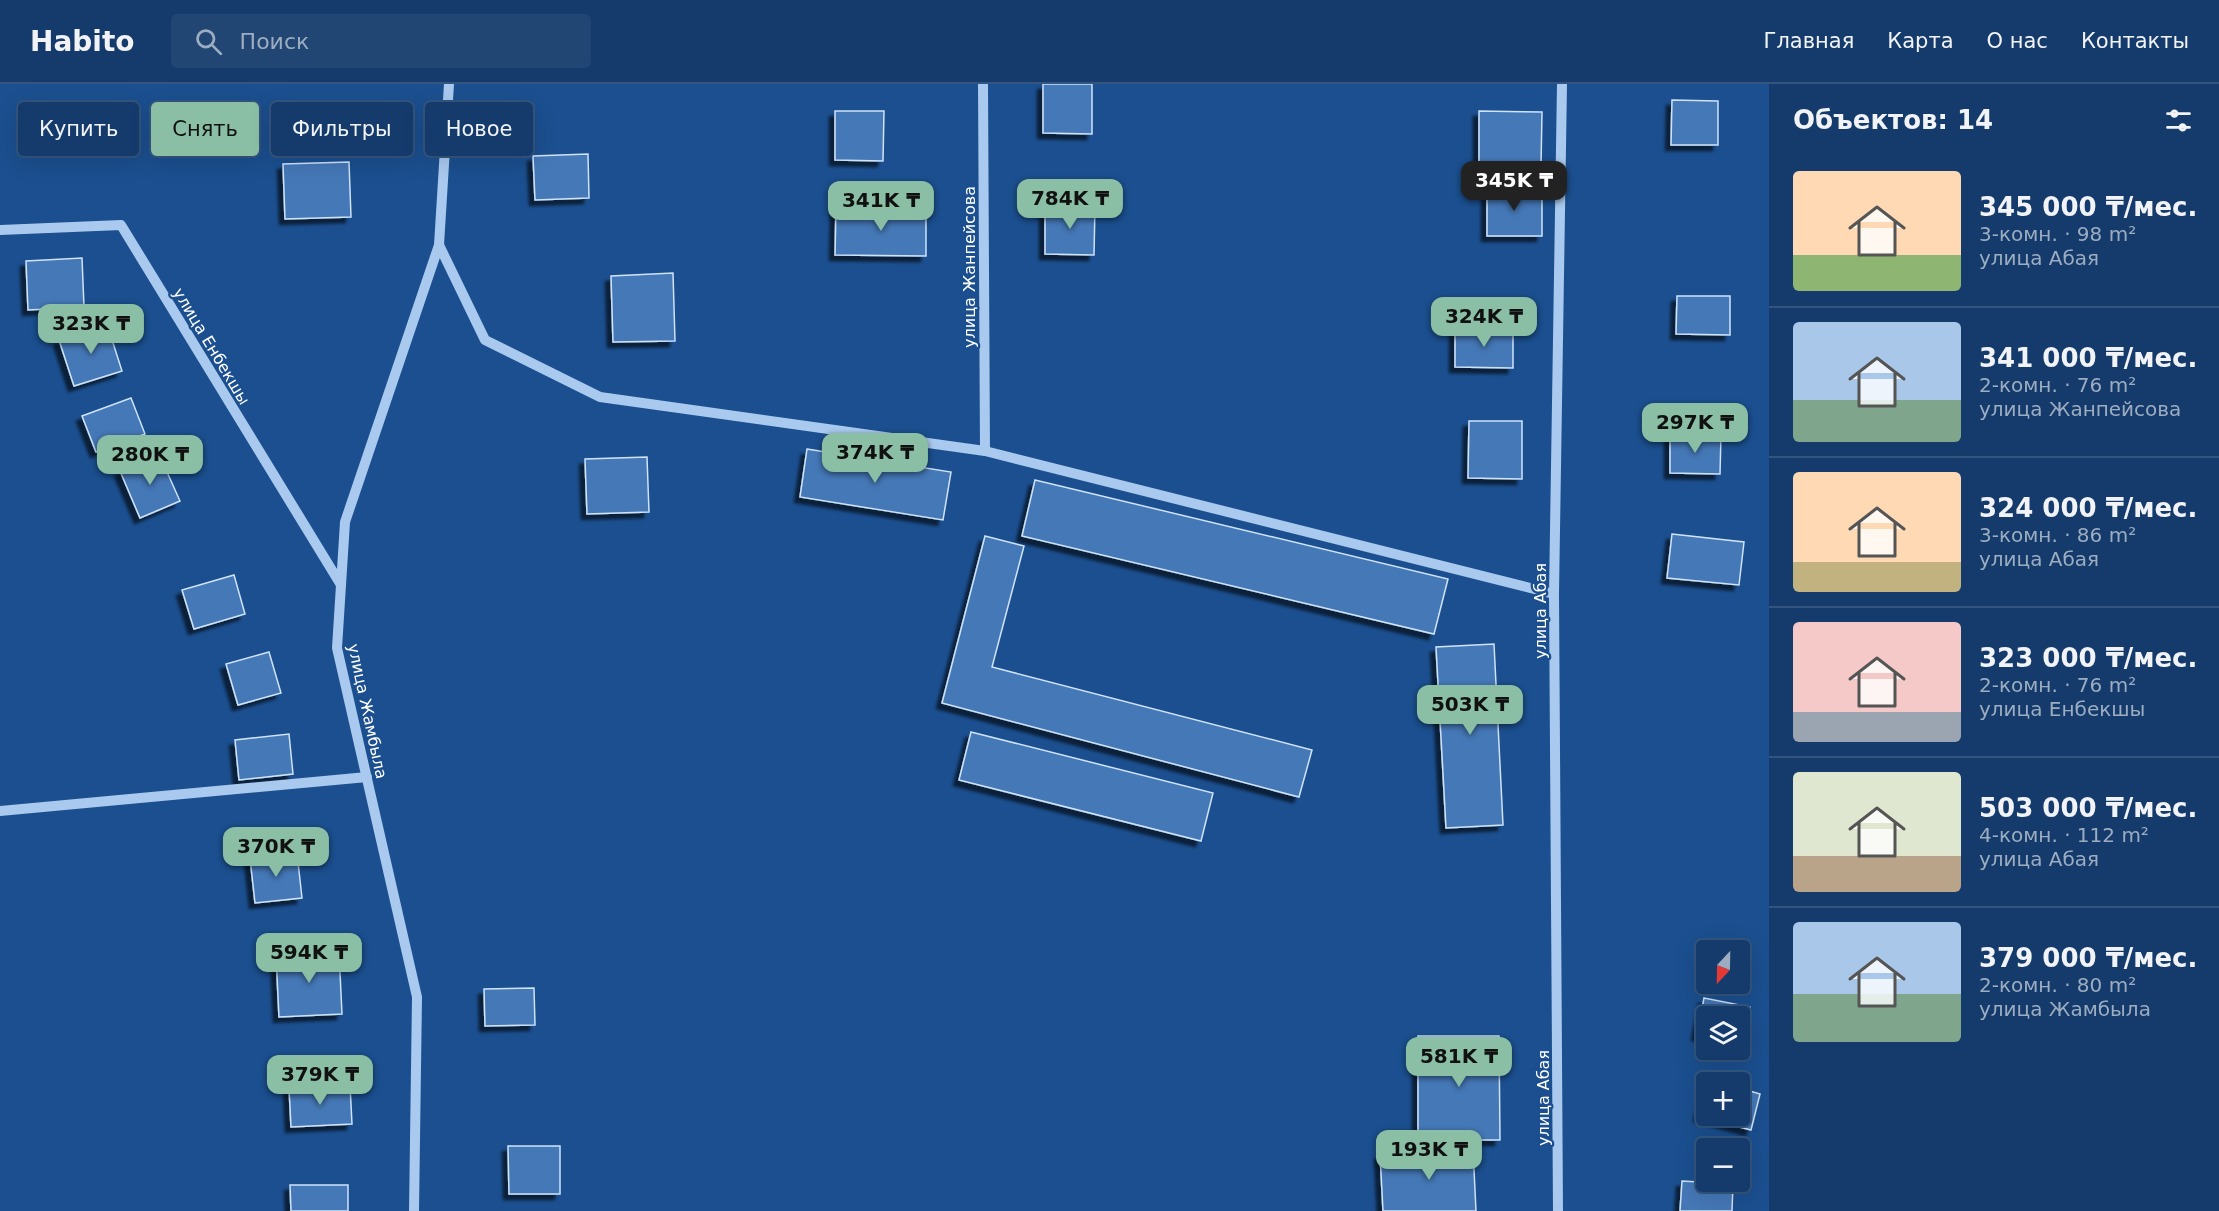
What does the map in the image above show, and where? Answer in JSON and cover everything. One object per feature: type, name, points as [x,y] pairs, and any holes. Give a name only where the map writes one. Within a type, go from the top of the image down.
[{"type":"street","name":"улица Жамбыла","points":[[414,1211],[417,997],[337,648],[345,522],[439,245],[449,84]]},
{"type":"street","name":"улица Жанпейсова","points":[[983,84],[985,451]]},
{"type":"street","name":"улица Абая","points":[[1558,1211],[1554,594],[1562,84]]},
{"type":"street","name":"улица Енбекшы","points":[[0,230],[121,225],[341,585]]},
{"type":"street","points":[[439,245],[485,340],[600,397],[985,451],[1554,594]]},
{"type":"street","points":[[0,811],[367,777]]},
{"type":"building","points":[[1043,84],[1092,84],[1092,134],[1043,133]]},
{"type":"building","points":[[1672,100],[1718,101],[1718,145],[1671,145]]},
{"type":"building","points":[[835,111],[884,111],[883,161],[835,160]]},
{"type":"building","points":[[1479,111],[1542,112],[1541,166],[1479,165]]},
{"type":"building","points":[[588,154],[589,198],[535,200],[533,156]]},
{"type":"building","points":[[349,162],[351,217],[285,219],[283,164]]},
{"type":"building","points":[[1487,188],[1542,189],[1542,236],[1487,236]]},
{"type":"building","points":[[1045,206],[1095,206],[1094,255],[1045,254]]},
{"type":"building","points":[[836,207],[926,208],[926,256],[835,255]]},
{"type":"building","points":[[82,258],[84,307],[28,310],[26,261]]},
{"type":"building","points":[[673,273],[675,341],[613,342],[611,276]]},
{"type":"building","points":[[1677,296],[1730,296],[1730,335],[1676,334]]},
{"type":"building","points":[[107,324],[122,371],[74,386],[59,340]]},
{"type":"building","points":[[1455,329],[1513,329],[1513,368],[1455,367]]},
{"type":"building","points":[[131,398],[145,434],[96,452],[82,416]]},
{"type":"building","points":[[1469,421],[1522,421],[1522,479],[1468,478]]},
{"type":"building","points":[[1670,434],[1721,435],[1720,474],[1670,473]]},
{"type":"building","points":[[807,449],[951,472],[943,520],[800,497]]},
{"type":"building","points":[[159,454],[180,501],[140,518],[120,471]]},
{"type":"building","points":[[647,457],[649,512],[587,514],[585,459]]},
{"type":"building","points":[[1035,480],[1448,579],[1434,634],[1022,536]]},
{"type":"building","points":[[1672,534],[1744,542],[1739,585],[1667,578]]},
{"type":"building","points":[[985,536],[1024,546],[992,667],[1312,750],[1299,797],[942,703]]},
{"type":"building","points":[[234,575],[245,614],[194,629],[182,590]]},
{"type":"building","points":[[1494,644],[1503,825],[1446,828],[1436,647]]},
{"type":"building","points":[[269,652],[281,693],[238,705],[226,664]]},
{"type":"building","points":[[971,732],[1213,793],[1201,841],[959,780]]},
{"type":"building","points":[[289,734],[293,774],[239,780],[235,740]]},
{"type":"building","points":[[297,853],[302,898],[255,903],[250,858]]},
{"type":"building","points":[[339,952],[342,1014],[279,1017],[276,955]]},
{"type":"building","points":[[534,988],[535,1025],[485,1026],[484,989]]},
{"type":"building","points":[[1704,998],[1745,1006],[1702,1006]]},
{"type":"building","points":[[1418,1036],[1499,1036],[1500,1140],[1418,1140]]},
{"type":"building","points":[[350,1085],[352,1124],[291,1127],[289,1088]]},
{"type":"building","points":[[1750,1091],[1760,1094],[1751,1130],[1736,1126],[1750,1126]]},
{"type":"building","points":[[508,1146],[560,1146],[560,1194],[509,1194]]},
{"type":"building","points":[[1473,1149],[1476,1211],[1383,1211],[1380,1154]]},
{"type":"building","points":[[1682,1181],[1696,1182],[1696,1192],[1733,1192],[1732,1211],[1680,1211]]},
{"type":"building","points":[[290,1185],[348,1185],[348,1211],[291,1211]]}]
